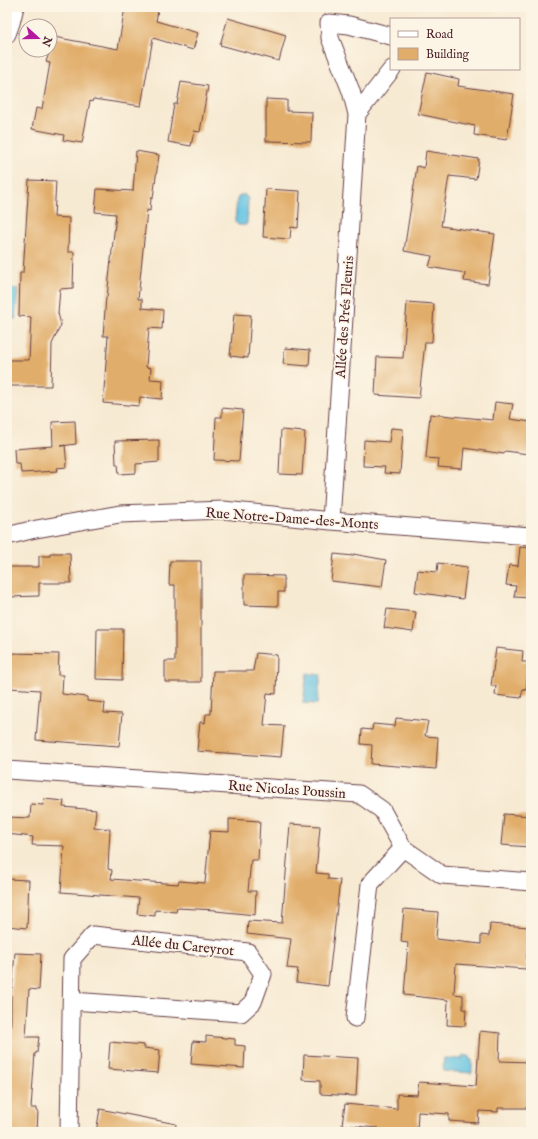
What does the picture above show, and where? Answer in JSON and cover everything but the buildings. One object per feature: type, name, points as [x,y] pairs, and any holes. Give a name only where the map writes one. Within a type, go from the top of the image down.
[{"type":"street","points":[[7,34],[14,7]]},
{"type":"street","name":"Allée des Prés Fleuris","points":[[331,520],[357,114],[351,91],[330,38],[329,22],[349,25],[390,36]]},
{"type":"street","points":[[357,114],[391,70]]},
{"type":"street","name":"Rue Notre-Dame-des-Monts","points":[[7,536],[120,514],[223,510],[531,536]]},
{"type":"street","name":"Rue Nicolas Poussin","points":[[7,770],[359,794],[382,810],[403,848],[442,875],[531,882]]},
{"type":"street","points":[[355,1018],[370,884],[403,848]]},
{"type":"street","name":"Allée du Careyrot","points":[[69,1132],[72,959],[93,935],[248,952],[263,974],[253,1002],[241,1013],[72,1001]]},
{"type":"water","points":[[240,195],[245,195],[248,199],[246,225],[238,225],[235,222],[237,199]]},
{"type":"water","points":[[7,288],[18,289],[15,319],[7,319]]},
{"type":"water","points":[[307,673],[321,675],[317,704],[303,703]]},
{"type":"water","points":[[463,1055],[469,1056],[469,1059],[472,1060],[472,1073],[443,1071],[444,1058],[462,1059]]}]
